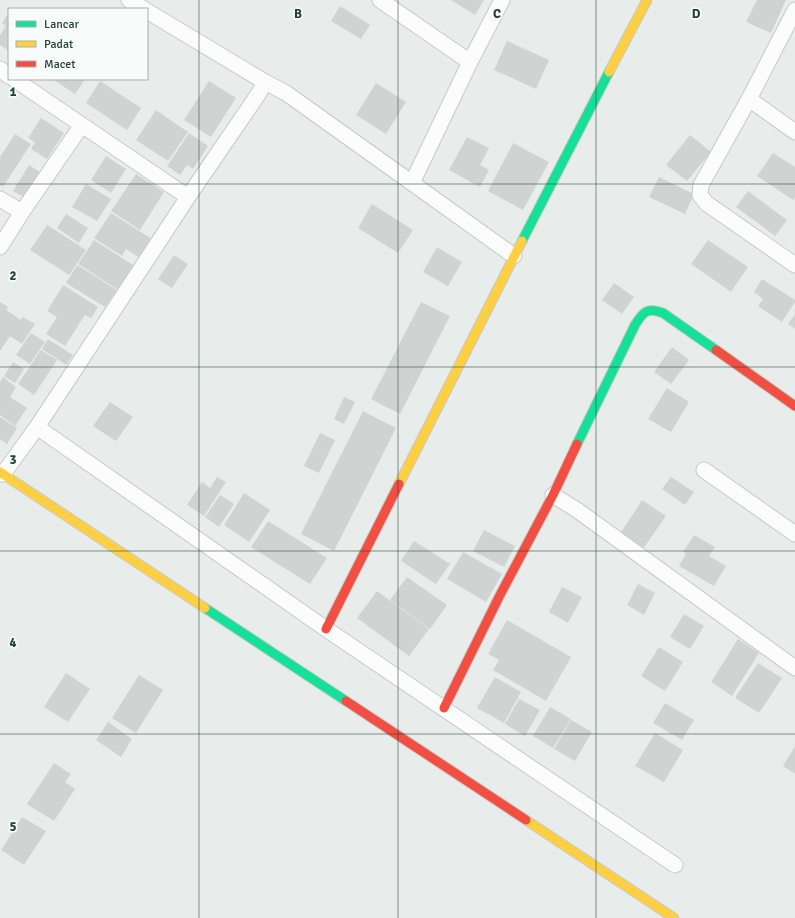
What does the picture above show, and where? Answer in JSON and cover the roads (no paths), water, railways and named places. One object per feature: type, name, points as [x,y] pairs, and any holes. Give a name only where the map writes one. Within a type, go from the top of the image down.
[{"type":"street","points":[[129,0],[142,8]]},
{"type":"street","points":[[380,0],[470,62]]},
{"type":"street","points":[[412,183],[470,62],[502,0]]},
{"type":"street","points":[[326,629],[514,256],[647,0]]},
{"type":"street","points":[[795,11],[749,99],[701,185],[700,195],[706,203],[795,265]]},
{"type":"street","points":[[148,12],[286,93],[514,256]]},
{"type":"street","points":[[0,69],[8,75]]},
{"type":"street","points":[[15,80],[188,197]]},
{"type":"street","points":[[265,82],[37,427],[1,473],[674,918]]},
{"type":"street","points":[[749,99],[795,132]]},
{"type":"street","points":[[0,247],[22,212],[82,125]]},
{"type":"street","points":[[0,199],[22,212]]},
{"type":"street","points":[[444,708],[499,597],[553,495],[635,325],[647,310],[655,310],[663,313],[795,406]]},
{"type":"street","points":[[37,427],[326,629],[675,865]]},
{"type":"street","points":[[704,470],[795,534]]},
{"type":"street","points":[[553,495],[583,514],[795,668]]}]
